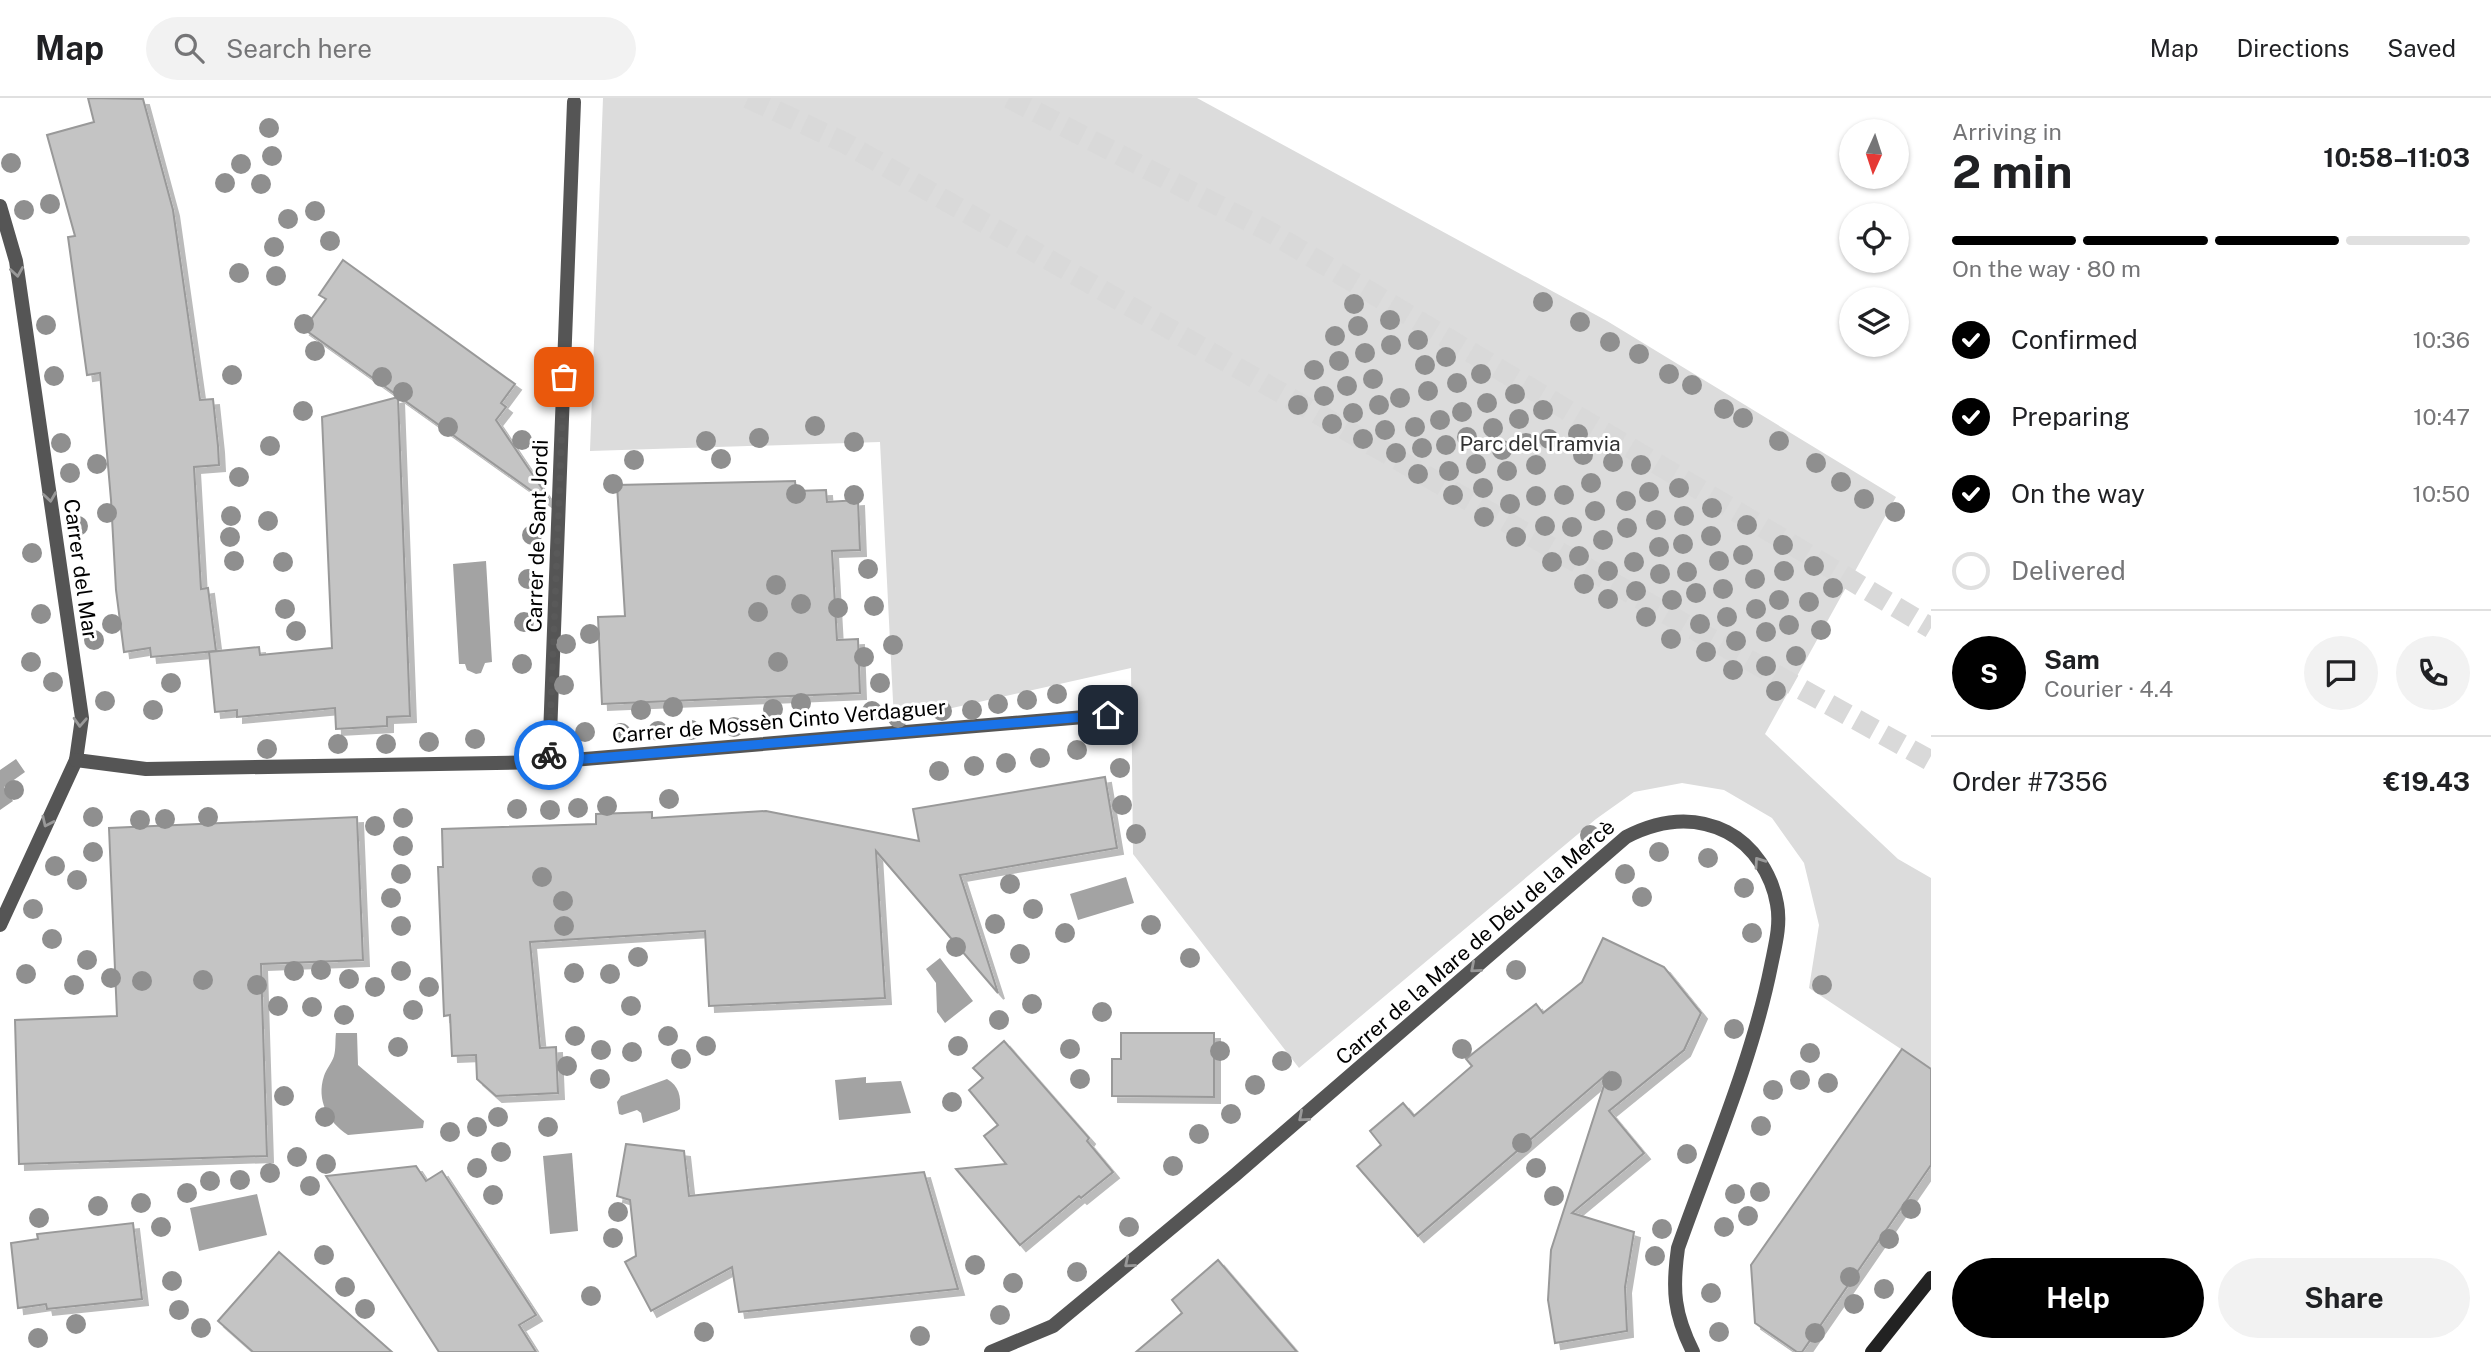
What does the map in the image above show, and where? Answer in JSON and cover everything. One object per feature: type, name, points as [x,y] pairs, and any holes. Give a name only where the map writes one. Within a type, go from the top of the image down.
[{"type":"street","name":"Carrer de Sant Jordi","points":[[549,762],[575,102]]},
{"type":"street","name":"Carrer del Mar","points":[[0,206],[16,261],[82,718],[76,760],[0,925]]},
{"type":"street","name":"Carrer de Mossèn Cinto Verdaguer","points":[[76,760],[146,769],[549,762],[1108,715]]},
{"type":"street","name":"Carrer de la Mare de Déu de la Mercè","points":[[991,1352],[1053,1326],[1235,1175],[1626,837],[1645,827],[1666,822],[1689,821],[1710,825],[1730,834],[1747,847],[1761,863],[1772,883],[1779,926],[1765,998],[1754,1034],[1678,1248],[1674,1277],[1679,1324],[1693,1352]]},
{"type":"street","points":[[1872,1352],[1931,1278]]},
{"type":"green space","name":"Parc del Tramvia","points":[[603,98],[1197,98],[1607,321],[1896,497],[1765,734],[1898,859],[1931,878],[1931,1069],[1809,988],[1819,925],[1804,863],[1772,818],[1724,790],[1682,783],[1634,792],[1596,819],[1299,1068],[1133,854],[1131,668],[894,721],[880,442],[590,451]]},
{"type":"shaded area","points":[[486,561],[492,662],[485,663],[481,673],[476,674],[467,670],[465,664],[459,664],[453,564]]},
{"type":"shaded area","points":[[16,759],[25,772],[4,787],[13,801],[0,810],[0,770]]},
{"type":"shaded area","points":[[1126,877],[1134,903],[1078,920],[1070,894]]},
{"type":"shaded area","points":[[940,958],[973,1001],[945,1023],[937,1012],[936,983],[926,969]]},
{"type":"shaded area","points":[[336,1033],[357,1033],[358,1065],[424,1121],[423,1128],[348,1135],[335,1124],[323,1102],[322,1085],[334,1056]]},
{"type":"shaded area","points":[[866,1077],[866,1083],[901,1081],[911,1113],[839,1120],[835,1080]]},
{"type":"shaded area","points":[[667,1079],[678,1092],[680,1109],[643,1123],[641,1113],[637,1110],[619,1114],[617,1102],[621,1096]]},
{"type":"shaded area","points":[[572,1153],[578,1231],[550,1234],[543,1156]]},
{"type":"shaded area","points":[[257,1194],[267,1235],[199,1251],[190,1208]]},
{"type":"building","points":[[88,98],[143,99],[173,210],[200,400],[213,399],[218,446],[219,465],[194,467],[201,589],[208,588],[216,651],[151,657],[150,648],[124,652],[116,590],[100,373],[87,375],[68,237],[75,236],[47,135],[94,122]]},
{"type":"building","points":[[343,260],[515,384],[501,403],[506,407],[496,420],[549,499],[546,501],[304,329],[326,299],[319,295]]},
{"type":"building","points":[[398,397],[410,716],[387,717],[387,726],[336,729],[335,708],[237,717],[237,710],[215,712],[209,652],[259,647],[260,655],[332,648],[322,417]]},
{"type":"building","points":[[795,481],[796,491],[826,490],[827,502],[858,500],[860,550],[832,551],[837,640],[858,639],[860,693],[602,704],[598,617],[625,616],[617,485]]},
{"type":"building","points":[[1105,777],[1117,848],[960,875],[998,993],[876,851],[885,998],[709,1006],[705,931],[530,942],[540,1048],[556,1047],[558,1093],[496,1096],[477,1079],[476,1055],[452,1056],[450,1015],[444,1016],[438,867],[443,867],[442,829],[596,824],[596,814],[652,812],[652,818],[766,811],[919,841],[913,809]]},
{"type":"building","points":[[357,817],[363,960],[261,964],[267,1156],[19,1164],[15,1020],[117,1016],[109,828]]},
{"type":"building","points":[[1603,938],[1664,967],[1701,1013],[1684,1050],[1609,1111],[1644,1153],[1572,1213],[1634,1232],[1625,1287],[1627,1331],[1555,1343],[1548,1300],[1551,1250],[1608,1073],[1418,1236],[1357,1166],[1381,1145],[1370,1131],[1403,1103],[1414,1116],[1472,1066],[1466,1059],[1536,1004],[1543,1013],[1582,982]]},
{"type":"building","points":[[1121,1033],[1214,1033],[1214,1097],[1112,1096],[1112,1059],[1121,1059]]},
{"type":"building","points":[[1004,1041],[1089,1138],[1087,1141],[1113,1172],[1081,1198],[1079,1196],[1020,1245],[956,1169],[1006,1164],[984,1136],[998,1125],[969,1090],[983,1078],[973,1068]]},
{"type":"building","points":[[1902,1049],[1931,1069],[1931,1165],[1802,1352],[1797,1352],[1755,1323],[1751,1265]]},
{"type":"building","points":[[626,1144],[684,1151],[689,1196],[924,1172],[958,1289],[739,1312],[732,1267],[651,1311],[625,1262],[636,1256],[630,1200],[617,1196]]},
{"type":"building","points":[[416,1166],[426,1181],[442,1171],[536,1315],[519,1325],[536,1352],[439,1352],[326,1176]]},
{"type":"building","points":[[133,1223],[142,1299],[47,1309],[46,1304],[18,1308],[11,1243],[38,1239],[37,1234]]},
{"type":"building","points":[[279,1252],[392,1352],[253,1352],[218,1321]]},
{"type":"building","points":[[1218,1260],[1297,1352],[1136,1352],[1182,1313],[1172,1300]]},
{"type":"tunnel","points":[[748,98],[845,143],[1702,634],[1931,761]]},
{"type":"tunnel","points":[[1009,98],[1270,232],[1931,628]]},
{"type":"way so far","points":[[549,755],[564,377]]},
{"type":"route","points":[[549,755],[549,762],[1108,715]]}]
